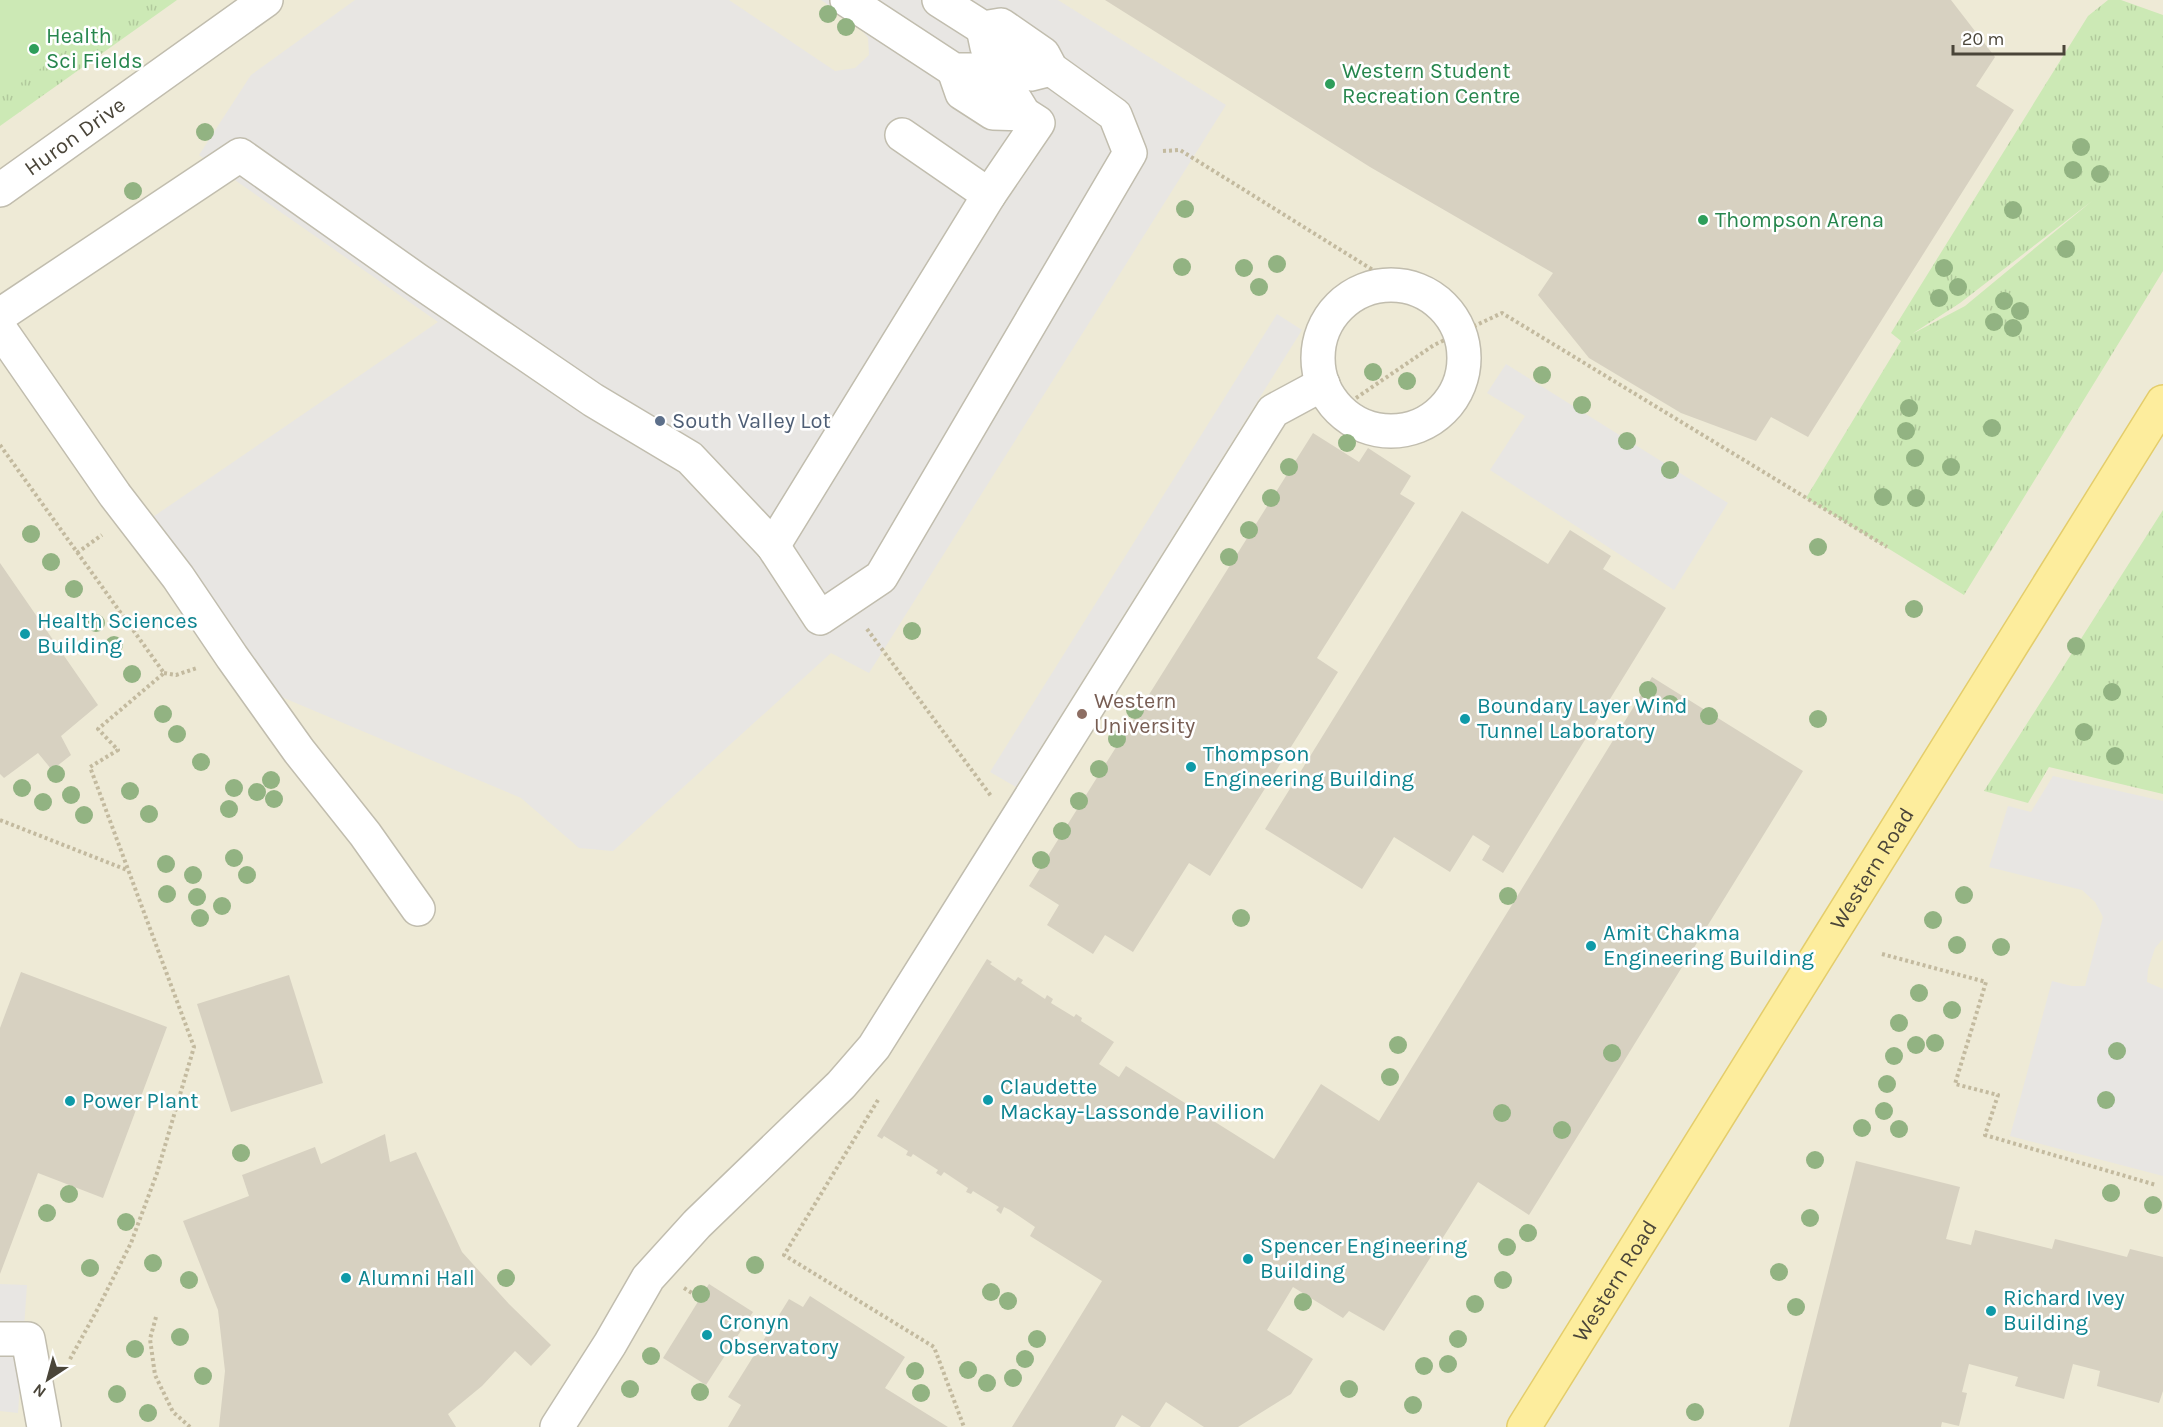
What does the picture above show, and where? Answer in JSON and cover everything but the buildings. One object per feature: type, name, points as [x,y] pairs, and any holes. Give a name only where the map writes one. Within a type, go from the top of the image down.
[{"type":"main road","name":"Western Road","points":[[1524,1427],[2163,402]]},
{"type":"street","name":"Huron Drive","points":[[0,190],[266,0]]},
{"type":"street","points":[[773,546],[989,195],[1038,123],[1024,114],[993,113],[962,93],[954,70],[847,0]]},
{"type":"street","points":[[0,315],[240,155],[407,273],[594,400],[690,458],[773,546],[820,618],[880,577],[1130,153],[1115,115],[1051,69],[1031,74],[987,47],[983,28],[939,0]]},
{"type":"street","points":[[902,135],[989,195]]},
{"type":"street","points":[[1397,285],[1422,291],[1442,304],[1456,324],[1459,333],[1464,347],[1464,370],[1456,393],[1441,411],[1422,424],[1401,431],[1378,430],[1357,422],[1331,396],[1319,374],[1318,354],[1323,330],[1335,310],[1353,295],[1376,286],[1397,285]]},
{"type":"street","points":[[0,329],[115,495],[178,577],[299,751],[365,834],[418,909]]},
{"type":"street","points":[[557,1427],[610,1344],[648,1278],[697,1224],[841,1085],[874,1047],[1273,411],[1331,396]]},
{"type":"street","points":[[0,1339],[28,1339],[44,1427]]},
{"type":"path","points":[[1180,150],[1397,285]]},
{"type":"path","points":[[1331,396],[1502,313],[1887,547]]},
{"type":"path","points":[[0,445],[164,673],[98,729],[118,750],[90,767],[194,1047],[157,1173],[130,1243],[98,1310],[63,1370]]},
{"type":"path","points":[[845,600],[965,760]]},
{"type":"path","points":[[0,820],[127,870]]},
{"type":"path","points":[[1882,954],[1986,982],[1955,1084],[1998,1095],[1985,1135],[2156,1185]]},
{"type":"path","points":[[882,1094],[784,1255],[934,1347],[964,1427]]},
{"type":"path","points":[[156,1317],[150,1339],[156,1375],[173,1412],[190,1427]]},
{"type":"shaded area","name":"Western University","points":[[0,0],[2163,0],[2163,1427],[0,1427]]},
{"type":"shaded area","name":"South Valley Lot","points":[[355,0],[729,0],[835,71],[855,68],[869,55],[868,38],[856,23],[821,0],[1058,0],[1226,105],[869,673],[831,653],[613,851],[579,848],[521,798],[265,690],[147,521],[438,322],[199,155],[251,75]]},
{"type":"shaded area","points":[[1277,314],[1302,330],[1016,787],[990,772]]},
{"type":"shaded area","points":[[1506,364],[1728,503],[1674,590],[1490,470],[1525,416],[1487,393]]},
{"type":"shaded area","points":[[2053,776],[2163,801],[2163,939],[2155,948],[2148,969],[2147,982],[2163,989],[2163,1176],[2010,1136],[2052,981],[2072,986],[2085,986],[2103,917],[2095,902],[2082,890],[1989,867],[2008,806],[2031,812]]},
{"type":"shaded area","points":[[0,1284],[27,1285],[18,1413],[0,1411]]},
{"type":"green space","points":[[0,0],[177,0],[0,126]]},
{"type":"green space","name":"Health Sci Fields","points":[[0,0],[135,0],[0,98]]},
{"type":"green space","points":[[2108,0],[2121,0],[2163,15],[2163,271],[1964,595],[1806,498],[1901,341],[1891,333],[2088,16]],"holes":[[[2092,201],[1965,306],[1912,334],[1960,303]]]},
{"type":"green space","points":[[2163,510],[2163,794],[2049,767],[2028,803],[1984,791]]},
{"type":"place","name":"Health Sci Fields","points":[[34,49]]},
{"type":"place","name":"Western Student Recreation Centre","points":[[1330,84]]},
{"type":"place","name":"Thompson Arena","points":[[1703,220]]},
{"type":"place","name":"South Valley Lot","points":[[660,421]]},
{"type":"place","name":"Health Sciences Building","points":[[25,634]]},
{"type":"place","name":"Western University","points":[[1082,714]]},
{"type":"place","name":"Boundary Layer Wind Tunnel Laboratory","points":[[1465,719]]},
{"type":"place","name":"Thompson Engineering Building","points":[[1191,767]]},
{"type":"place","name":"Amit Chakma Engineering Building","points":[[1591,946]]},
{"type":"place","name":"Claudette Mackay-Lassonde Pavilion","points":[[988,1100]]},
{"type":"place","name":"Power Plant","points":[[70,1101]]},
{"type":"place","name":"Spencer Engineering Building","points":[[1248,1259]]},
{"type":"place","name":"Alumni Hall","points":[[346,1278]]},
{"type":"place","name":"Richard Ivey Building","points":[[1991,1311]]},
{"type":"place","name":"Cronyn Observatory","points":[[707,1335]]}]
